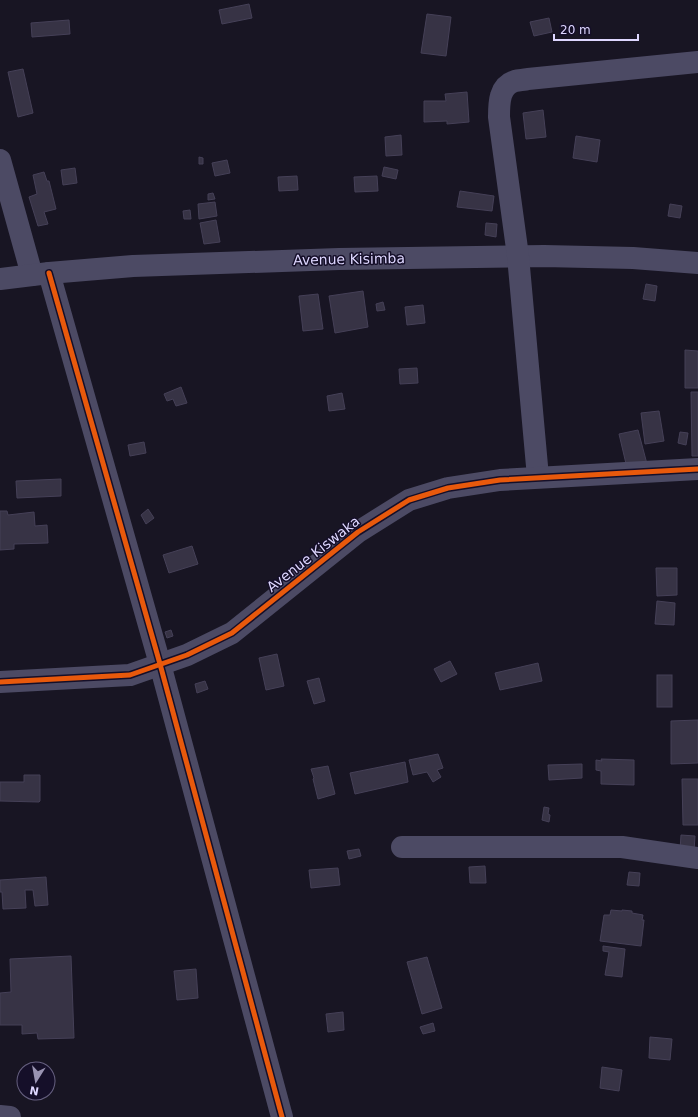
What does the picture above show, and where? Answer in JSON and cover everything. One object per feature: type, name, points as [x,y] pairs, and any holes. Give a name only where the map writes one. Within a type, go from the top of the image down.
[{"type":"street","points":[[538,477],[518,256],[499,117],[500,101],[504,88],[514,81],[521,80],[698,62]]},
{"type":"street","points":[[0,160],[40,274],[160,664],[282,1117]]},
{"type":"street","name":"Avenue Kisimba","points":[[0,279],[133,266],[339,258],[552,256],[633,258],[698,263]]},
{"type":"street","name":"Avenue Kiswaka","points":[[0,682],[130,675],[187,655],[232,633],[358,532],[409,500],[448,488],[500,480],[538,477],[698,469]]},
{"type":"street","points":[[402,847],[622,847],[698,858]]},
{"type":"street","points":[[0,1116],[10,1117]]},
{"type":"building","points":[[249,4],[252,18],[222,24],[219,10]]},
{"type":"building","points":[[427,14],[451,17],[446,56],[421,53]]},
{"type":"building","points":[[549,18],[552,32],[534,36],[530,22]]},
{"type":"building","points":[[69,20],[70,34],[32,37],[31,23]]},
{"type":"building","points":[[23,69],[33,113],[18,117],[8,72]]},
{"type":"building","points":[[467,92],[469,122],[447,124],[447,121],[424,122],[424,101],[446,101],[445,94]]},
{"type":"building","points":[[543,110],[546,137],[526,139],[523,113]]},
{"type":"building","points":[[401,135],[402,155],[386,156],[385,137]]},
{"type":"building","points":[[576,136],[600,140],[597,162],[573,158]]},
{"type":"building","points":[[199,157],[203,158],[203,164],[199,164]]},
{"type":"building","points":[[227,160],[230,173],[215,176],[212,163]]},
{"type":"building","points":[[384,167],[398,170],[396,179],[382,176]]},
{"type":"building","points":[[75,168],[77,183],[63,185],[61,170]]},
{"type":"building","points":[[44,172],[47,181],[49,181],[56,209],[44,212],[48,224],[38,226],[29,197],[37,194],[33,175]]},
{"type":"building","points":[[297,176],[298,190],[279,191],[278,177]]},
{"type":"building","points":[[377,176],[378,191],[355,192],[354,177]]},
{"type":"building","points":[[460,191],[494,196],[492,211],[457,207]]},
{"type":"building","points":[[213,193],[215,199],[208,200],[208,194]]},
{"type":"building","points":[[215,202],[217,216],[199,219],[198,204]]},
{"type":"building","points":[[670,204],[682,206],[680,218],[668,216]]},
{"type":"building","points":[[190,210],[191,219],[184,219],[183,211]]},
{"type":"building","points":[[216,220],[220,242],[204,244],[200,223]]},
{"type":"building","points":[[486,223],[497,224],[496,237],[485,235]]},
{"type":"building","points":[[646,284],[657,286],[655,301],[643,299]]},
{"type":"building","points":[[363,291],[368,327],[335,333],[329,296]]},
{"type":"building","points":[[318,294],[323,329],[303,331],[299,296]]},
{"type":"building","points":[[383,302],[385,310],[377,311],[376,304]]},
{"type":"building","points":[[423,305],[425,323],[407,325],[405,307]]},
{"type":"building","points":[[685,350],[698,351],[698,388],[685,388]]},
{"type":"building","points":[[417,368],[418,383],[400,384],[399,369]]},
{"type":"building","points":[[181,387],[187,403],[176,406],[173,399],[167,401],[164,394]]},
{"type":"building","points":[[691,392],[698,392],[698,456],[692,456]]},
{"type":"building","points":[[342,393],[345,409],[329,411],[327,396]]},
{"type":"building","points":[[659,411],[664,441],[645,444],[641,413]]},
{"type":"building","points":[[638,430],[647,464],[627,468],[619,434]]},
{"type":"building","points":[[680,432],[688,433],[686,445],[678,443]]},
{"type":"building","points":[[144,442],[146,453],[130,456],[128,445]]},
{"type":"building","points":[[61,479],[61,496],[17,498],[16,481]]},
{"type":"building","points":[[148,509],[154,518],[146,524],[141,515]]},
{"type":"building","points":[[0,511],[7,511],[8,515],[34,512],[35,526],[47,525],[48,543],[14,544],[14,549],[0,550]]},
{"type":"building","points":[[192,546],[198,564],[169,573],[163,555]]},
{"type":"building","points":[[656,568],[677,568],[677,595],[657,596]]},
{"type":"building","points":[[657,601],[675,603],[674,625],[655,624]]},
{"type":"building","points":[[171,630],[173,636],[167,638],[165,632]]},
{"type":"building","points":[[277,654],[284,686],[266,690],[259,658]]},
{"type":"building","points":[[450,661],[457,674],[441,682],[434,669]]},
{"type":"building","points":[[538,663],[542,681],[500,690],[495,673]]},
{"type":"building","points":[[657,675],[672,675],[672,707],[657,707]]},
{"type":"building","points":[[319,678],[325,701],[314,704],[307,681]]},
{"type":"building","points":[[205,681],[208,689],[197,693],[195,684]]},
{"type":"building","points":[[698,720],[698,763],[671,764],[671,721]]},
{"type":"building","points":[[438,754],[443,768],[437,770],[441,777],[433,782],[427,772],[413,775],[409,760]]},
{"type":"building","points":[[601,759],[634,760],[634,785],[601,784],[601,771],[596,770],[596,760],[602,761]]},
{"type":"building","points":[[405,762],[408,782],[355,794],[350,773]]},
{"type":"building","points":[[582,764],[582,778],[549,780],[548,765]]},
{"type":"building","points":[[328,766],[335,794],[318,799],[311,769]]},
{"type":"building","points":[[24,775],[40,775],[40,801],[0,801],[0,782],[24,782]]},
{"type":"building","points":[[682,779],[698,779],[698,825],[683,825]]},
{"type":"building","points":[[544,807],[549,808],[549,822],[542,820]]},
{"type":"building","points":[[681,835],[695,836],[694,851],[680,850]]},
{"type":"building","points":[[359,849],[361,856],[349,859],[347,851]]},
{"type":"building","points":[[485,866],[486,883],[470,883],[469,867]]},
{"type":"building","points":[[338,868],[340,885],[311,888],[309,870]]},
{"type":"building","points":[[629,872],[640,873],[639,886],[627,885]]},
{"type":"building","points":[[46,877],[48,905],[35,906],[33,890],[25,890],[26,908],[3,909],[2,892],[0,892],[0,880]]},
{"type":"building","points":[[611,910],[632,911],[632,913],[643,915],[642,920],[644,920],[641,946],[600,941],[604,915],[610,915]]},
{"type":"building","points":[[603,946],[625,949],[622,977],[605,975],[609,952],[603,951]]},
{"type":"building","points":[[71,956],[74,1038],[38,1039],[37,1033],[22,1034],[22,1025],[0,1025],[0,993],[11,992],[10,959]]},
{"type":"building","points":[[427,957],[442,1008],[422,1014],[407,962]]},
{"type":"building","points":[[196,969],[198,998],[177,1000],[174,971]]},
{"type":"building","points":[[343,1012],[344,1030],[328,1032],[326,1014]]},
{"type":"building","points":[[433,1023],[435,1031],[423,1034],[420,1027]]},
{"type":"building","points":[[650,1037],[672,1039],[670,1060],[649,1058]]},
{"type":"building","points":[[602,1067],[622,1070],[619,1091],[600,1088]]},
{"type":"cycle path","points":[[49,273],[160,664],[282,1117]]},
{"type":"cycle path","points":[[0,682],[130,675],[187,655],[232,633],[358,532],[409,500],[448,488],[500,480],[698,469]]}]
